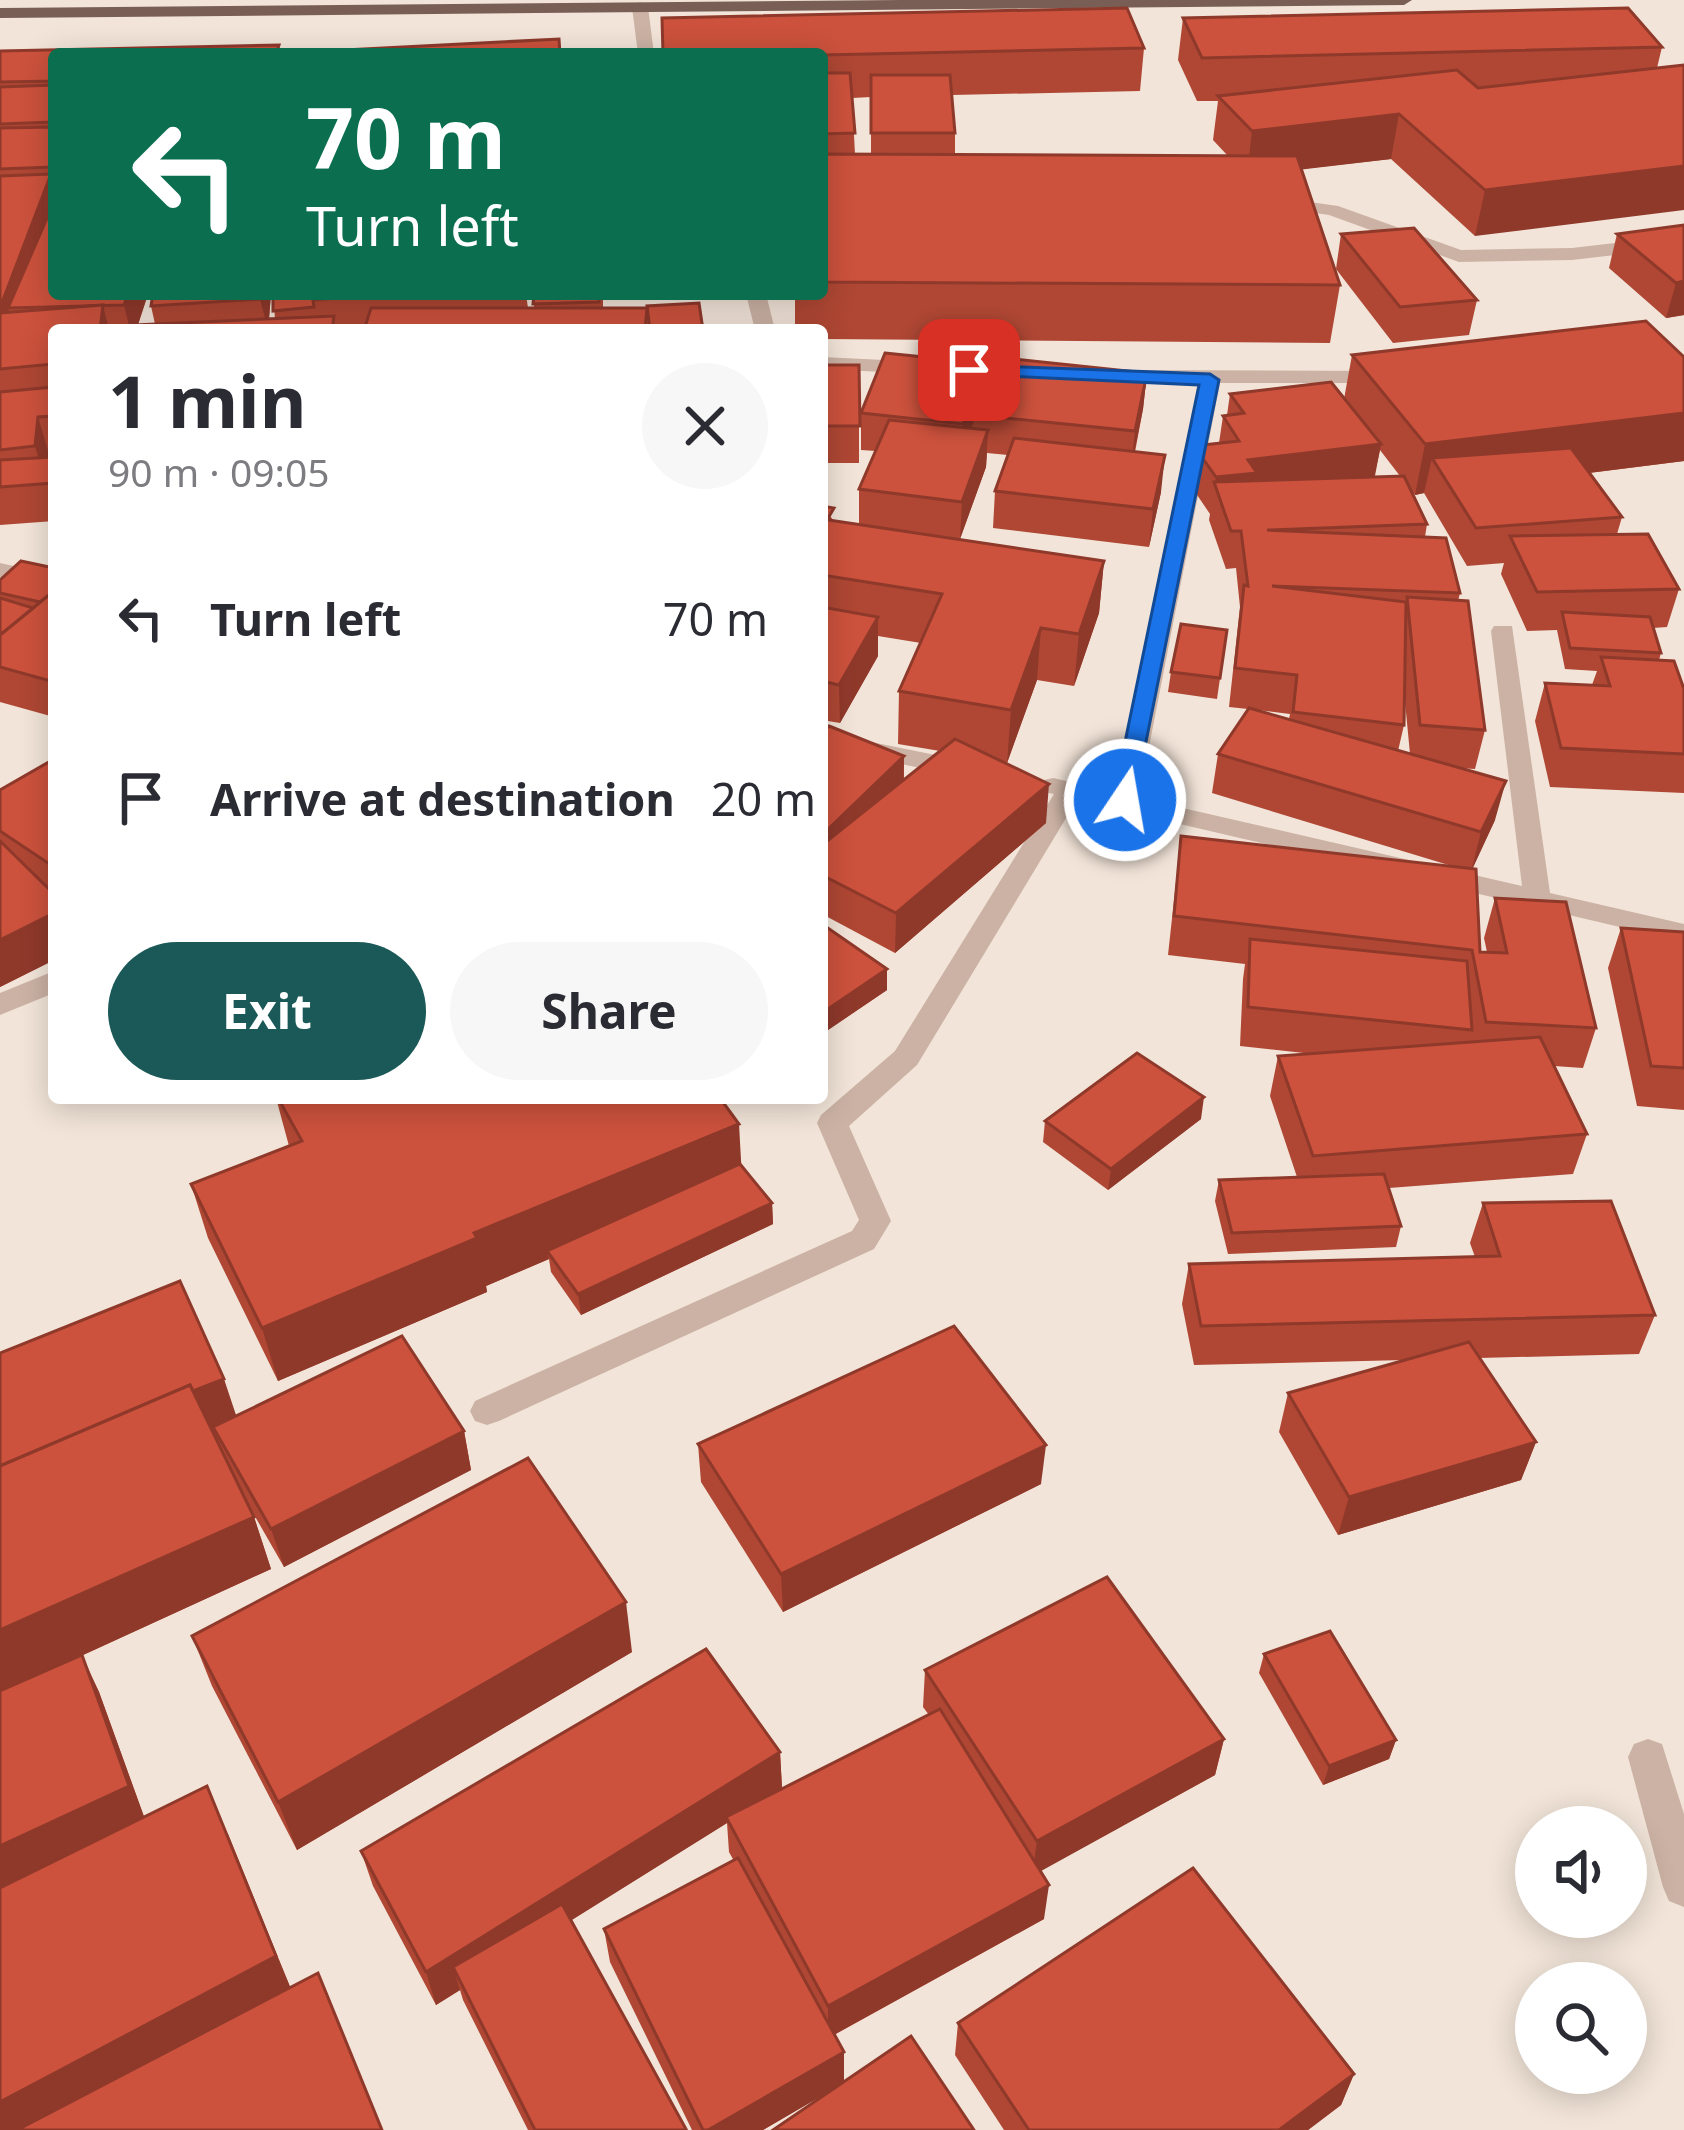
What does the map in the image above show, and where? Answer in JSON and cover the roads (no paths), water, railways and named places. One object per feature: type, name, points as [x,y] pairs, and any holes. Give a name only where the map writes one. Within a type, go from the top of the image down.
[{"type":"main road","points":[[0,14],[1404,0]]},
{"type":"street","points":[[640,7],[645,48]]},
{"type":"street","points":[[1255,201],[1332,210],[1459,256],[1572,254],[1684,241]]},
{"type":"street","points":[[828,363],[1210,380],[1413,376]]},
{"type":"street","points":[[1125,800],[1210,380]]},
{"type":"street","points":[[0,570],[48,581]]},
{"type":"street","points":[[1504,632],[1537,896]]},
{"type":"street","points":[[828,741],[1125,800],[1684,933]]},
{"type":"street","points":[[487,1411],[862,1240],[875,1221],[832,1123],[906,1058],[1070,790]]},
{"type":"street","points":[[0,1005],[48,984]]},
{"type":"street","points":[[1648,1757],[1684,1887]]}]
